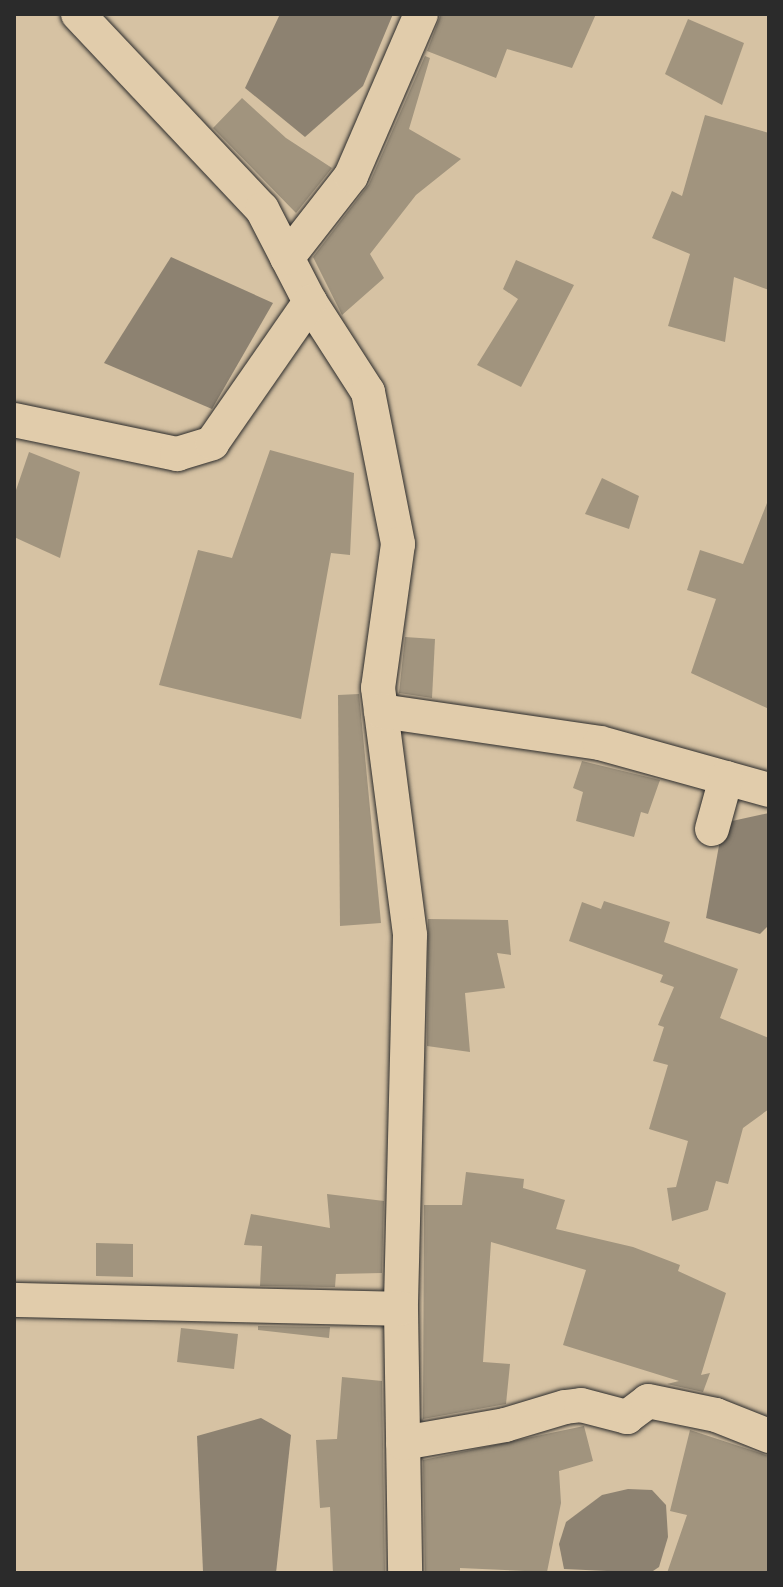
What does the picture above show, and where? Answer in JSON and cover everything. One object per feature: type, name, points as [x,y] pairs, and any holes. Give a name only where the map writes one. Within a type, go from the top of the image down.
[{"type":"street","points":[[78,14],[262,209],[310,302],[368,392],[398,544],[378,688],[410,935],[401,1309],[405,1573]]},
{"type":"street","points":[[287,258],[351,176],[421,14]]},
{"type":"street","points":[[14,420],[177,454],[212,443],[310,302]]},
{"type":"street","points":[[381,711],[600,743],[769,790]]},
{"type":"street","points":[[712,829],[726,778]]},
{"type":"street","points":[[14,1300],[401,1309]]},
{"type":"street","points":[[403,1443],[505,1425],[573,1406],[627,1417],[648,1401],[716,1415],[769,1436]]},
{"type":"shaded area","points":[[280,14],[393,14],[363,86],[305,137],[245,88]]},
{"type":"shaded area","points":[[171,257],[273,303],[212,409],[104,363]]},
{"type":"shaded area","points":[[769,813],[769,925],[760,934],[706,918],[723,823]]},
{"type":"shaded area","points":[[261,1418],[291,1435],[276,1573],[203,1571],[197,1436]]},
{"type":"shaded area","points":[[628,1489],[652,1490],[666,1505],[668,1537],[659,1567],[650,1573],[564,1569],[559,1544],[566,1522],[602,1495]]},
{"type":"building","points":[[441,14],[596,14],[572,68],[507,49],[496,78],[427,51]]},
{"type":"building","points":[[688,19],[744,43],[722,105],[665,74]]},
{"type":"building","points":[[425,56],[430,58],[409,129],[461,159],[416,195],[370,254],[384,278],[342,315],[313,257],[369,184]]},
{"type":"building","points":[[242,98],[286,138],[332,168],[296,213],[213,128]]},
{"type":"building","points":[[705,115],[769,133],[769,290],[734,277],[725,342],[668,326],[690,254],[652,238],[672,191],[682,196]]},
{"type":"building","points":[[516,260],[574,285],[521,387],[477,365],[518,299],[503,289]]},
{"type":"building","points":[[270,450],[354,473],[350,555],[331,553],[301,719],[159,685],[198,550],[232,558]]},
{"type":"building","points":[[29,452],[80,472],[60,558],[14,537],[14,496]]},
{"type":"building","points":[[602,478],[639,496],[629,529],[585,514]]},
{"type":"building","points":[[767,503],[769,709],[691,673],[716,599],[687,590],[700,550],[743,564]]},
{"type":"building","points":[[405,637],[435,639],[432,698],[399,693]]},
{"type":"building","points":[[359,694],[381,923],[340,926],[338,695]]},
{"type":"building","points":[[582,761],[660,780],[648,814],[641,812],[634,837],[576,821],[583,792],[573,788]]},
{"type":"building","points":[[604,901],[670,922],[664,942],[738,969],[720,1018],[769,1038],[769,1109],[743,1128],[728,1184],[716,1181],[708,1210],[672,1221],[667,1188],[676,1187],[688,1141],[649,1129],[668,1065],[653,1061],[664,1027],[658,1025],[674,987],[660,982],[663,975],[569,941],[582,902],[601,909]]},
{"type":"building","points":[[428,919],[508,920],[511,955],[497,953],[505,988],[465,993],[470,1052],[427,1046]]},
{"type":"building","points":[[466,1172],[524,1179],[523,1188],[565,1200],[556,1229],[633,1247],[680,1265],[678,1271],[726,1293],[701,1375],[710,1373],[703,1392],[667,1384],[679,1381],[563,1345],[586,1270],[491,1242],[483,1362],[510,1364],[506,1404],[423,1419],[424,1205],[462,1205]]},
{"type":"building","points":[[327,1194],[384,1201],[382,1273],[336,1274],[335,1287],[260,1286],[262,1246],[244,1245],[251,1214],[330,1228]]},
{"type":"building","points":[[96,1243],[133,1244],[133,1277],[96,1276]]},
{"type":"building","points":[[258,1326],[330,1327],[329,1338],[258,1330]]},
{"type":"building","points":[[181,1328],[238,1334],[234,1369],[177,1362]]},
{"type":"building","points":[[342,1377],[382,1381],[385,1573],[333,1573],[330,1507],[320,1508],[316,1440],[337,1439]]},
{"type":"building","points":[[584,1426],[593,1461],[559,1471],[561,1503],[547,1572],[460,1568],[460,1573],[425,1573],[423,1460]]},
{"type":"building","points":[[690,1430],[769,1456],[769,1573],[667,1573],[687,1515],[670,1511]]}]
